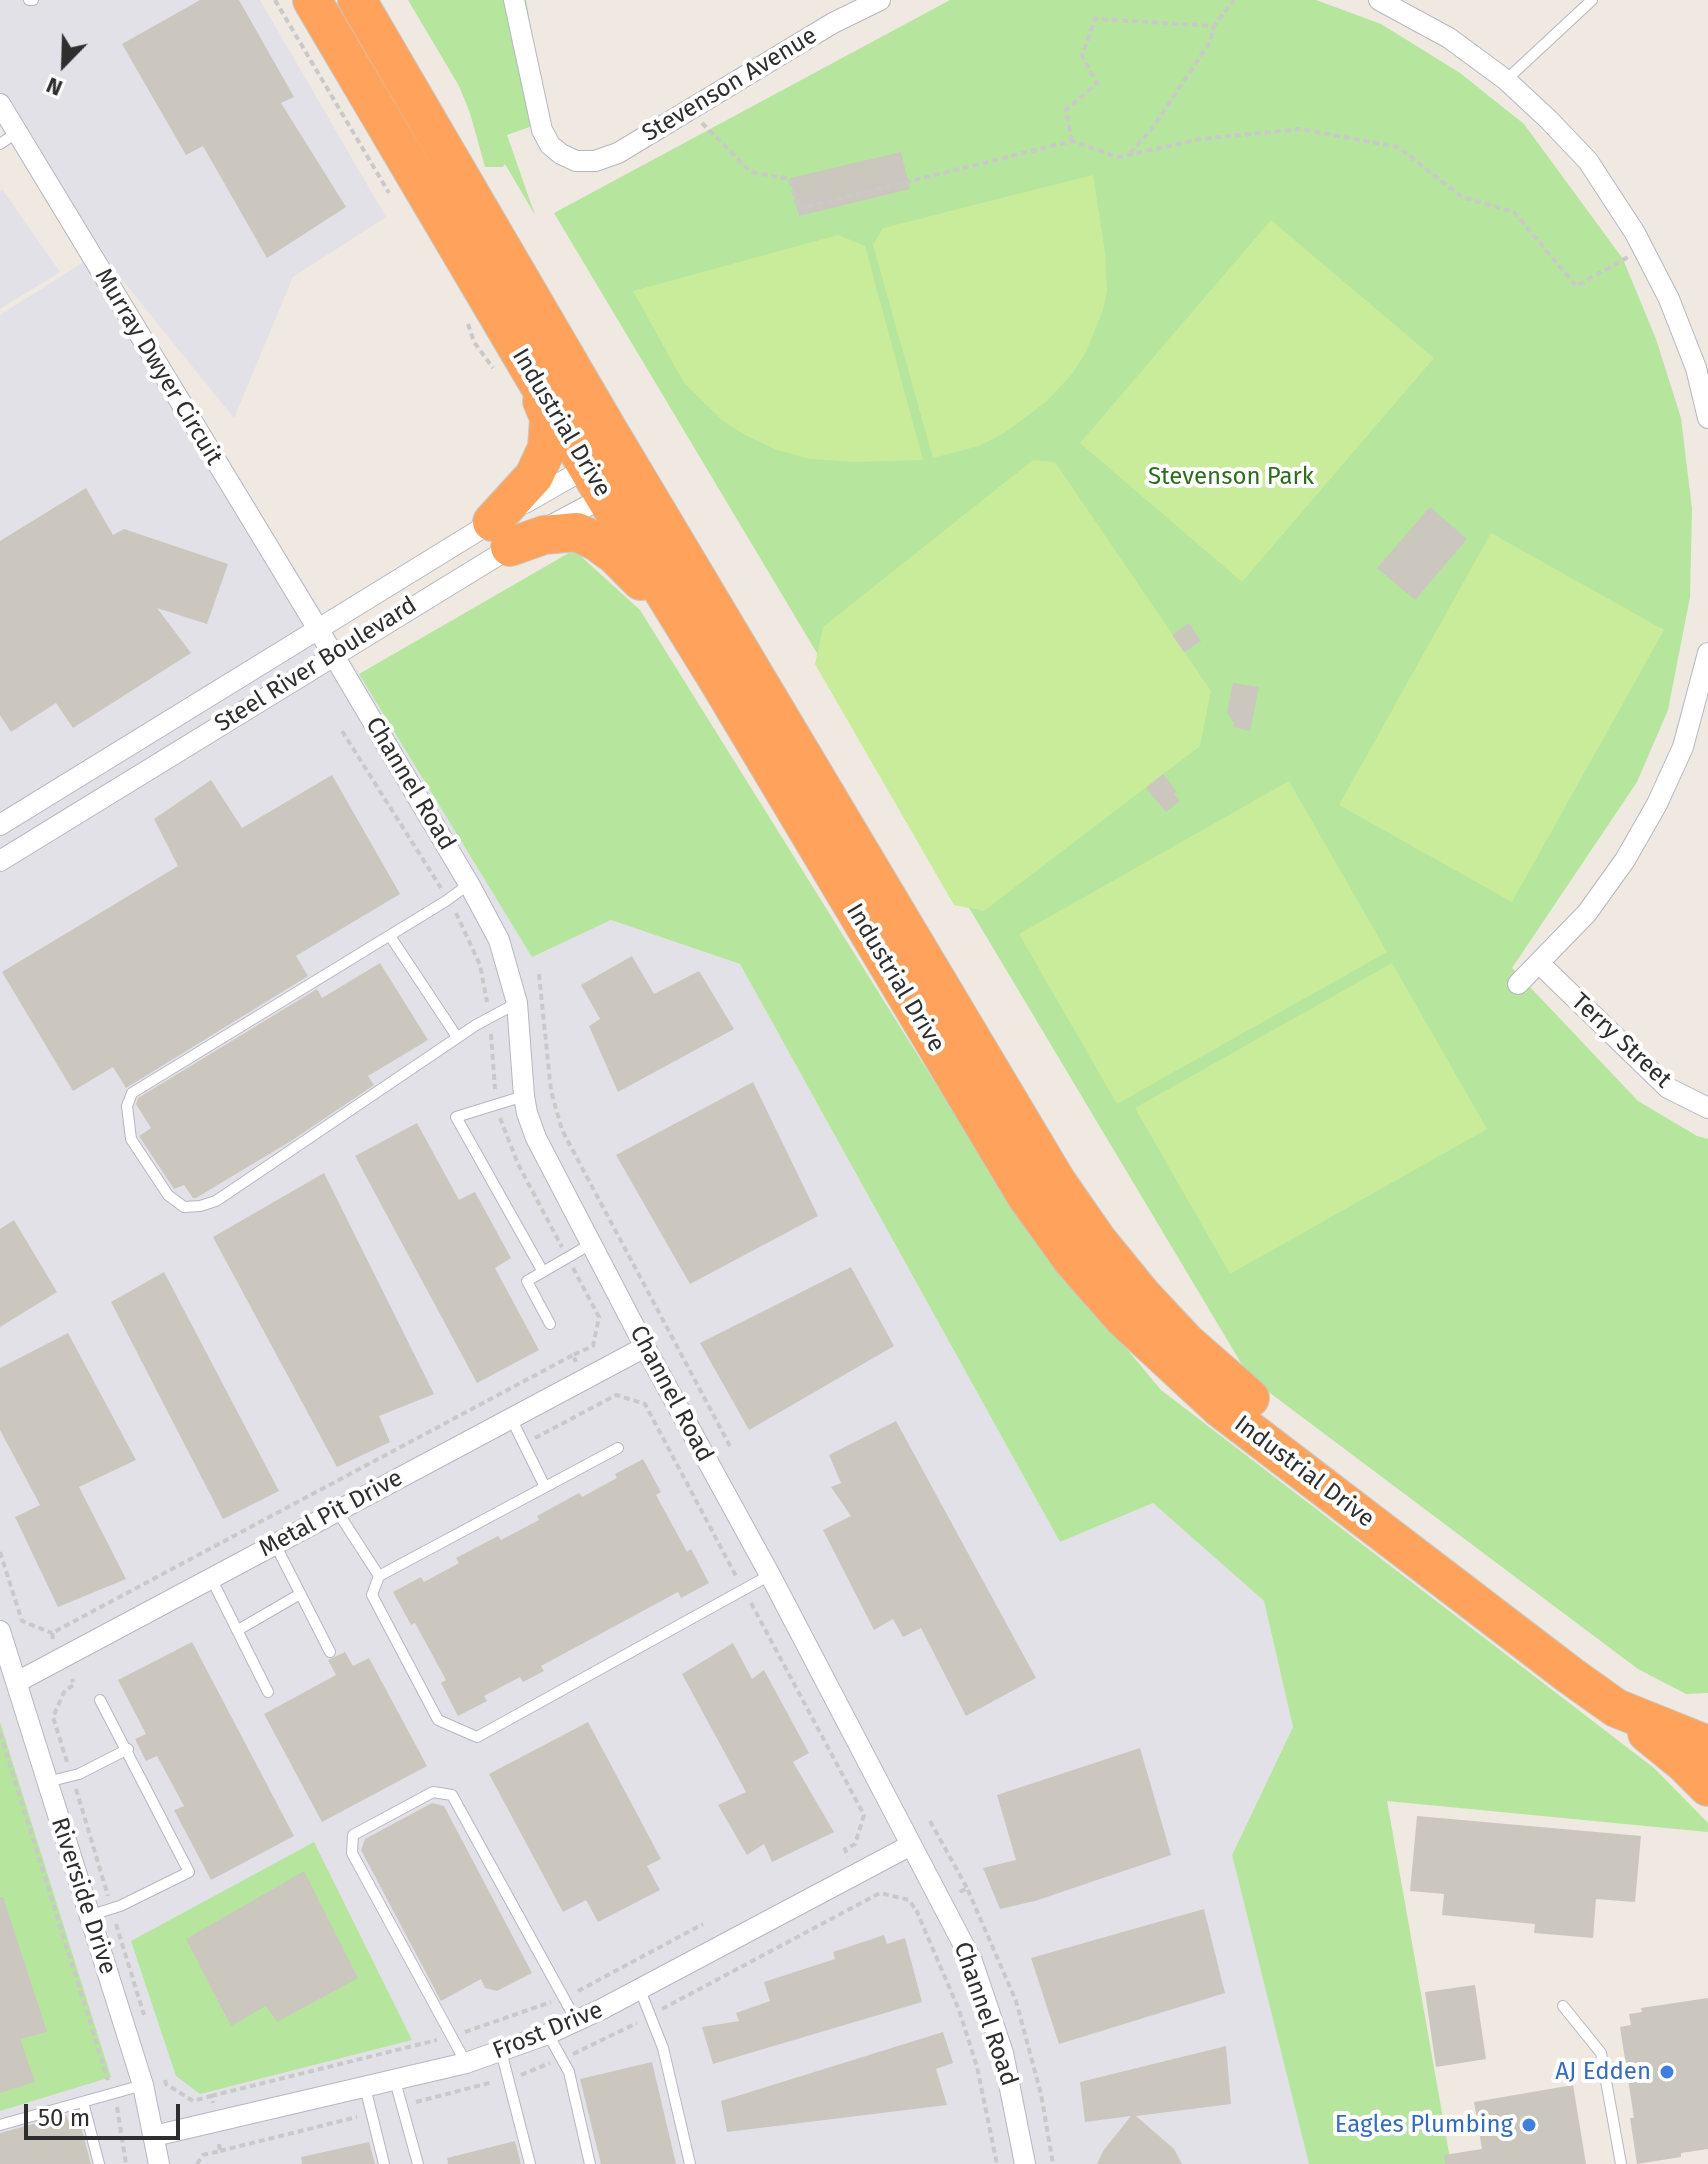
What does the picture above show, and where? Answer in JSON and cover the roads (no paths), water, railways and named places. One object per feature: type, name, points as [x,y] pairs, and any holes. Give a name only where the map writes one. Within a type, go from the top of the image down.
[{"type":"highway","name":"Industrial Drive","points":[[312,0],[514,372],[596,482],[1026,1196],[1072,1260],[1123,1318],[1220,1408],[1616,1708],[1708,1745]]},
{"type":"highway","name":"Industrial Drive","points":[[357,0],[1057,1182],[1098,1241],[1186,1342],[1240,1390],[1591,1657],[1647,1695],[1677,1709],[1708,1718]]},
{"type":"highway","points":[[514,372],[549,418],[547,448],[501,534],[577,532],[597,542],[635,573],[719,682]]},
{"type":"highway","points":[[1616,1708],[1685,1764],[1708,1787]]},
{"type":"street","name":"Stevenson Avenue","points":[[514,0],[542,130],[550,145],[561,154],[576,161],[595,161],[618,153],[833,23],[880,0]]},
{"type":"street","points":[[1379,0],[1449,38],[1506,80],[1588,161],[1643,248],[1669,299],[1696,368],[1708,418]]},
{"type":"street","name":"Murray Dwyer Circuit","points":[[0,104],[8,138],[318,629]]},
{"type":"street","name":"Steel River Boulevard","points":[[0,825],[318,629],[629,464]]},
{"type":"street","name":"Steel River Boulevard","points":[[0,861],[333,655],[501,534],[629,464]]},
{"type":"street","name":"Channel Road","points":[[318,629],[499,940],[517,1003],[524,1096],[536,1138],[972,1961],[1003,2053],[1025,2164]]},
{"type":"street","points":[[1518,984],[1595,903],[1625,860],[1657,804],[1683,747],[1708,653]]},
{"type":"street","name":"Terry Street","points":[[1540,964],[1668,1088],[1708,1108]]},
{"type":"street","name":"Metal Pit Drive","points":[[17,1682],[645,1347]]},
{"type":"street","name":"Riverside Drive","points":[[2,1641],[143,2085],[159,2164]]},
{"type":"street","name":"Frost Drive","points":[[154,2136],[466,2063],[548,2034],[640,1990],[911,1845]]},
{"type":"lane","points":[[1506,80],[1592,0]]},
{"type":"lane","points":[[469,884],[390,936],[132,1093],[127,1106],[131,1139],[168,1195],[184,1207],[216,1201],[457,1037],[517,1003]]},
{"type":"lane","points":[[390,936],[457,1037]]},
{"type":"lane","points":[[524,1096],[456,1117],[543,1272]]},
{"type":"lane","points":[[550,1324],[527,1281],[591,1244]]},
{"type":"lane","points":[[511,1418],[545,1487]]},
{"type":"lane","points":[[618,1448],[379,1576],[372,1595],[438,1720],[477,1737],[770,1575]]},
{"type":"lane","points":[[337,1511],[379,1576]]},
{"type":"lane","points":[[275,1544],[330,1652]]},
{"type":"lane","points":[[211,1578],[268,1692]]},
{"type":"lane","points":[[238,1630],[300,1594]]},
{"type":"lane","points":[[88,1916],[120,1906],[189,1872],[100,1700]]},
{"type":"lane","points":[[47,1782],[79,1774],[128,1749]]},
{"type":"lane","points":[[466,2063],[352,1853],[353,1835],[433,1792],[452,1795],[577,2022]]},
{"type":"lane","points":[[640,1990],[663,2048],[690,2164]]},
{"type":"lane","points":[[1563,2006],[1601,2053],[1621,2164]]},
{"type":"lane","points":[[548,2034],[569,2072],[590,2164]]},
{"type":"lane","points":[[501,2051],[530,2164]]},
{"type":"lane","points":[[395,2081],[418,2164]]},
{"type":"lane","points":[[0,2125],[143,2085]]},
{"type":"lane","points":[[365,2087],[384,2164]]},
{"type":"lane","points":[[83,2102],[99,2164]]},
{"type":"place","name":"AJ Edden","points":[[1667,2072]]},
{"type":"place","name":"Eagles Plumbing","points":[[1529,2125]]},
{"type":"park label","name":"Stevenson Park","points":[[1231,477]]}]
